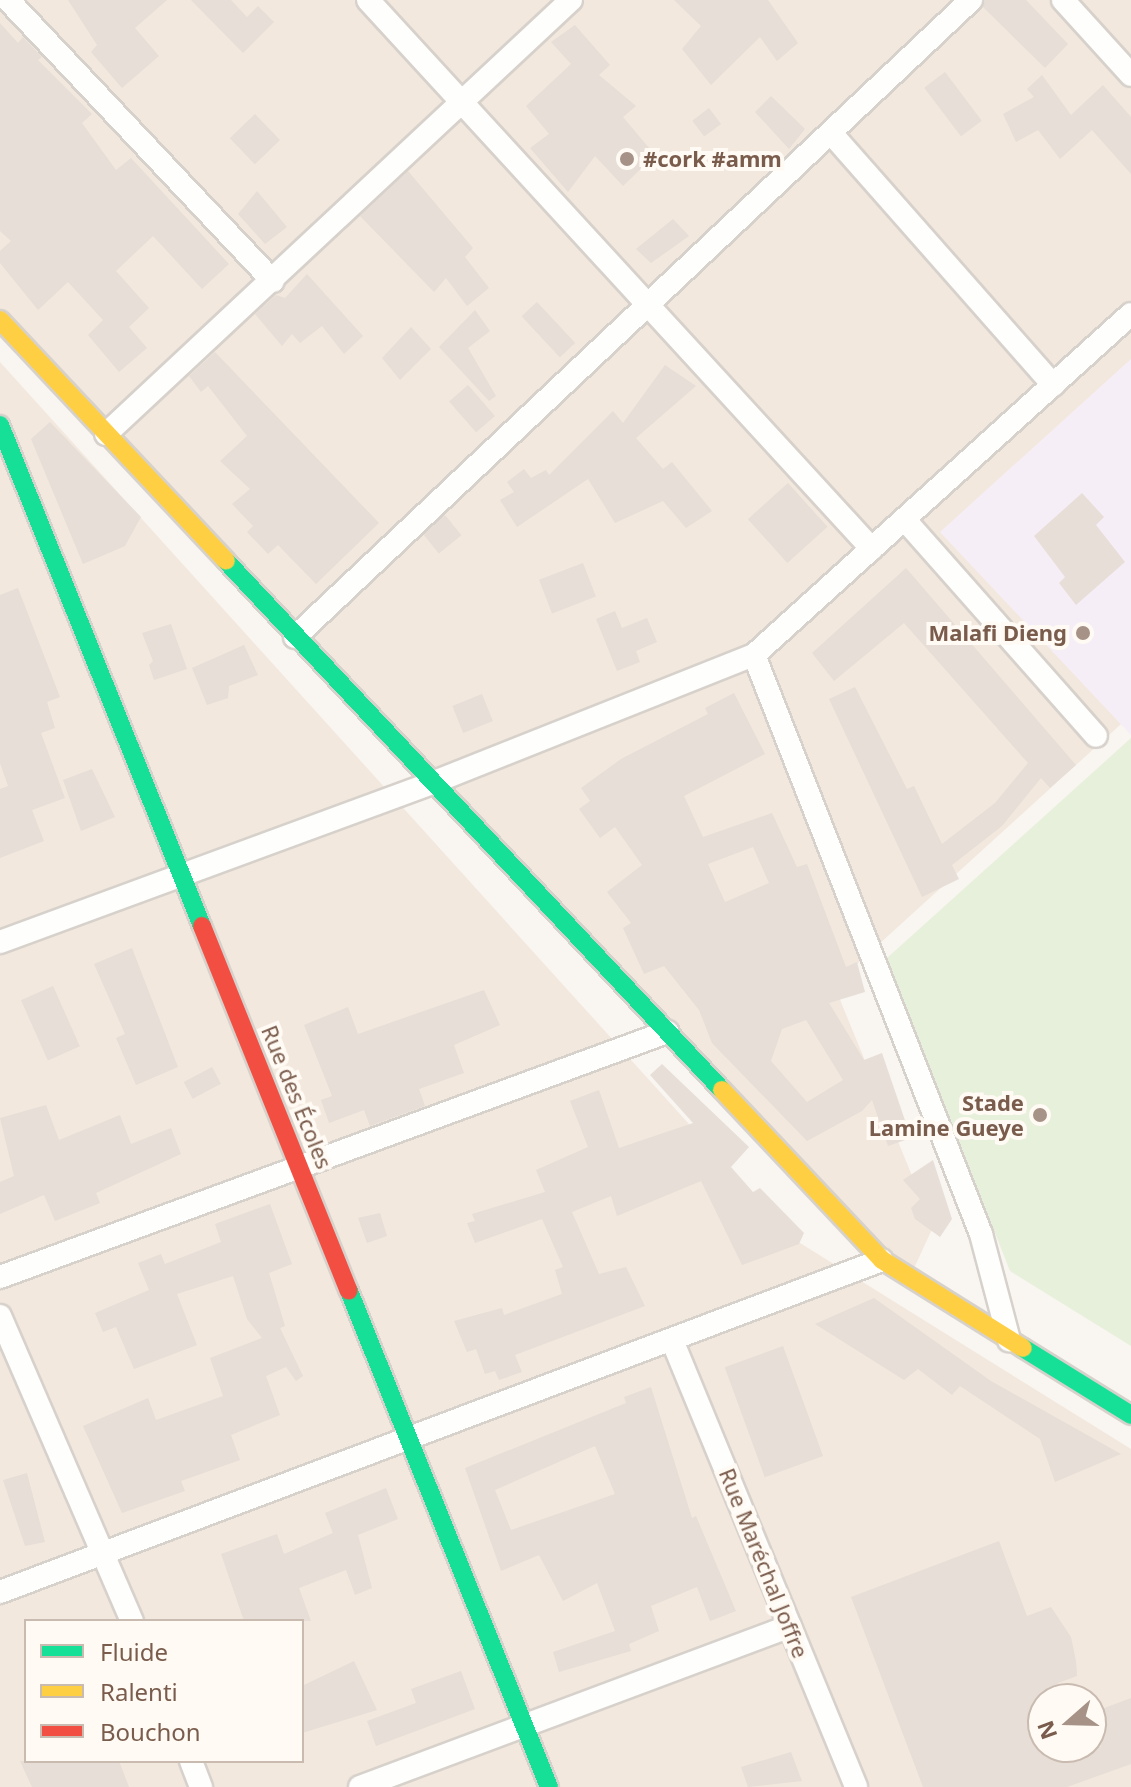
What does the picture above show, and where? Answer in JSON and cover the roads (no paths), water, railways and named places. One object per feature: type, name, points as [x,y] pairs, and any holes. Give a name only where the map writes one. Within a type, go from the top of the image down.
[{"type":"street","points":[[8,0],[273,281]]},
{"type":"street","points":[[368,0],[462,106],[872,549]]},
{"type":"street","points":[[106,434],[462,106],[571,0]]},
{"type":"street","points":[[295,637],[971,0]]},
{"type":"street","points":[[1063,0],[1131,75]]},
{"type":"street","points":[[831,133],[1053,385]]},
{"type":"street","points":[[0,942],[432,783],[754,655],[1131,314]]},
{"type":"street","points":[[0,320],[882,1260],[1131,1415]]},
{"type":"street","name":"Rue des Écoles","points":[[0,425],[549,1787]]},
{"type":"street","points":[[905,520],[1096,736]]},
{"type":"street","points":[[754,655],[981,1234],[1009,1340]]},
{"type":"street","points":[[0,1277],[667,1032]]},
{"type":"street","points":[[0,1592],[102,1550],[882,1260]]},
{"type":"street","points":[[0,1316],[131,1619]]},
{"type":"street","name":"Rue Maréchal Joffre","points":[[672,1340],[856,1787]]},
{"type":"street","points":[[360,1787],[790,1626]]},
{"type":"street","points":[[192,1763],[201,1787]]},
{"type":"place","name":"#cork #amm","points":[[627,159]]},
{"type":"place","name":"Malafi Dieng","points":[[1083,633]]},
{"type":"place","name":"Stade Lamine Gueye","points":[[1040,1115]]}]
